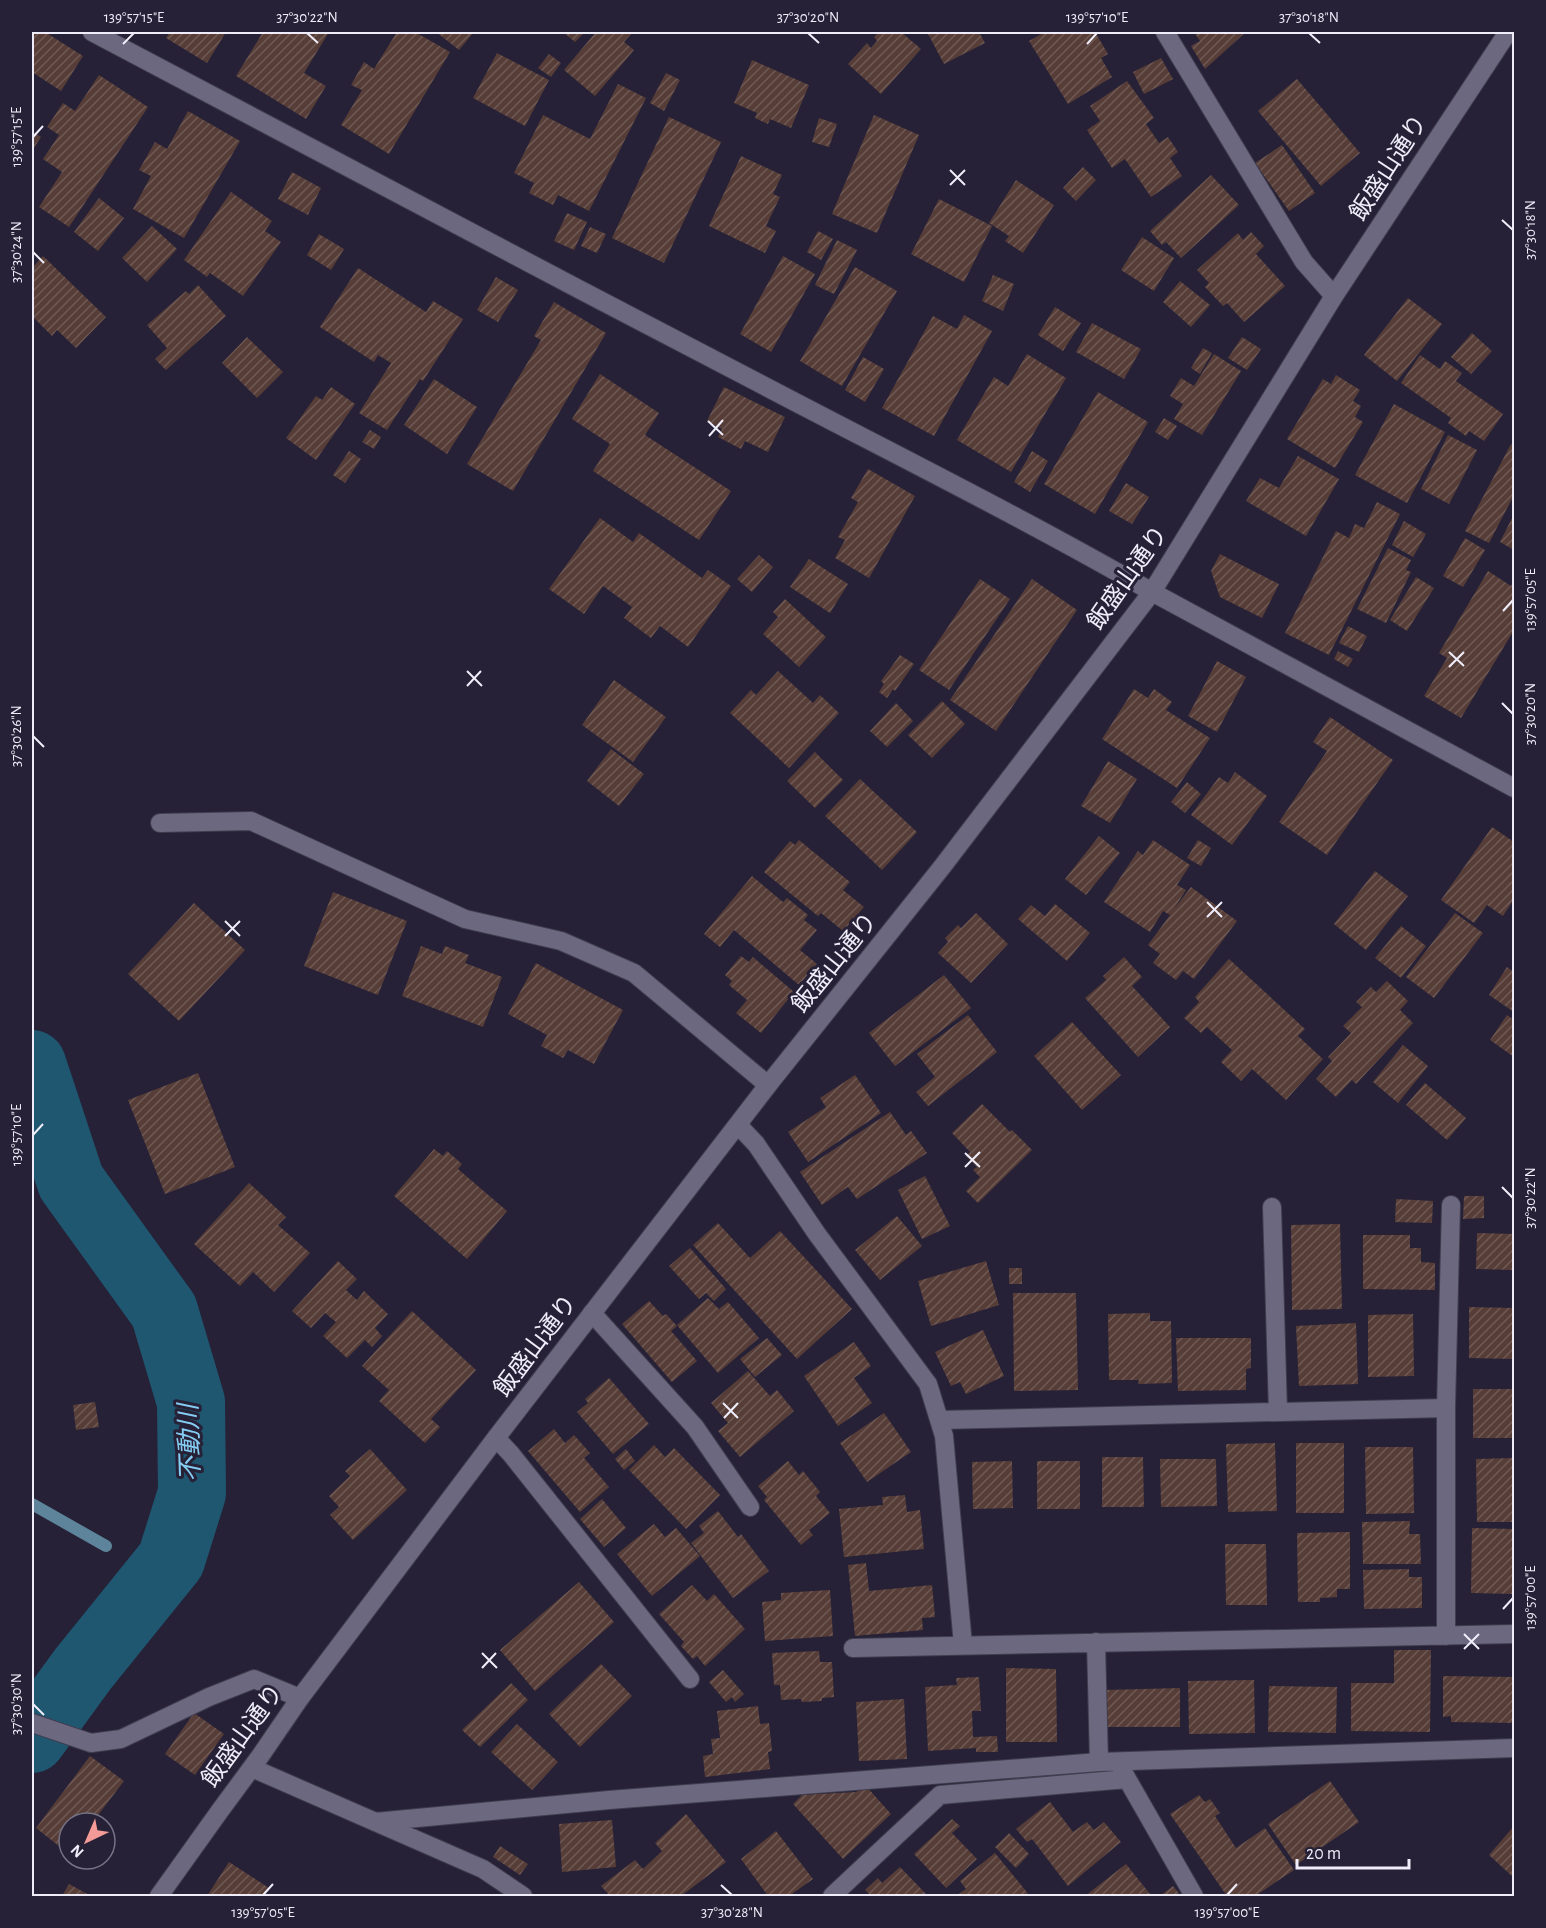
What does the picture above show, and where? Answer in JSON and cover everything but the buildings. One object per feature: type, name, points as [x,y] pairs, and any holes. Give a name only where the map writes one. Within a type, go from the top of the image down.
[{"type":"street","points":[[92,32],[305,146],[1002,510],[1515,788]]},
{"type":"street","points":[[1165,32],[1304,262],[1334,296]]},
{"type":"street","name":"飯盛山通り","points":[[159,1896],[300,1698],[496,1438],[768,1085],[942,867],[1152,592],[1334,296],[1508,32]]},
{"type":"street","points":[[160,823],[251,821],[465,919],[561,941],[634,973],[768,1085]]},
{"type":"street","points":[[738,1125],[756,1144],[817,1234],[928,1384],[944,1436],[963,1645]]},
{"type":"street","points":[[1446,1636],[1446,1408],[1451,1205]]},
{"type":"street","points":[[1272,1207],[1278,1412]]},
{"type":"street","points":[[592,1313],[695,1427],[750,1507]]},
{"type":"street","points":[[939,1420],[1446,1408]]},
{"type":"street","points":[[496,1438],[690,1679]]},
{"type":"street","points":[[853,1648],[1515,1634]]},
{"type":"street","points":[[1095,1642],[1108,1761],[1127,1779],[1194,1896]]},
{"type":"street","points":[[32,1723],[91,1743],[121,1739],[210,1696],[254,1679],[300,1698]]},
{"type":"street","points":[[375,1822],[609,1800],[1108,1761],[1515,1748]]},
{"type":"street","points":[[252,1768],[483,1869],[523,1896]]},
{"type":"street","points":[[832,1896],[940,1795],[1127,1779]]},
{"type":"waterway","name":"不動川","points":[[32,1064],[71,1182],[164,1311],[191,1402],[192,1493],[171,1560],[83,1669],[32,1739]]},
{"type":"waterway","points":[[32,1504],[106,1546]]}]
